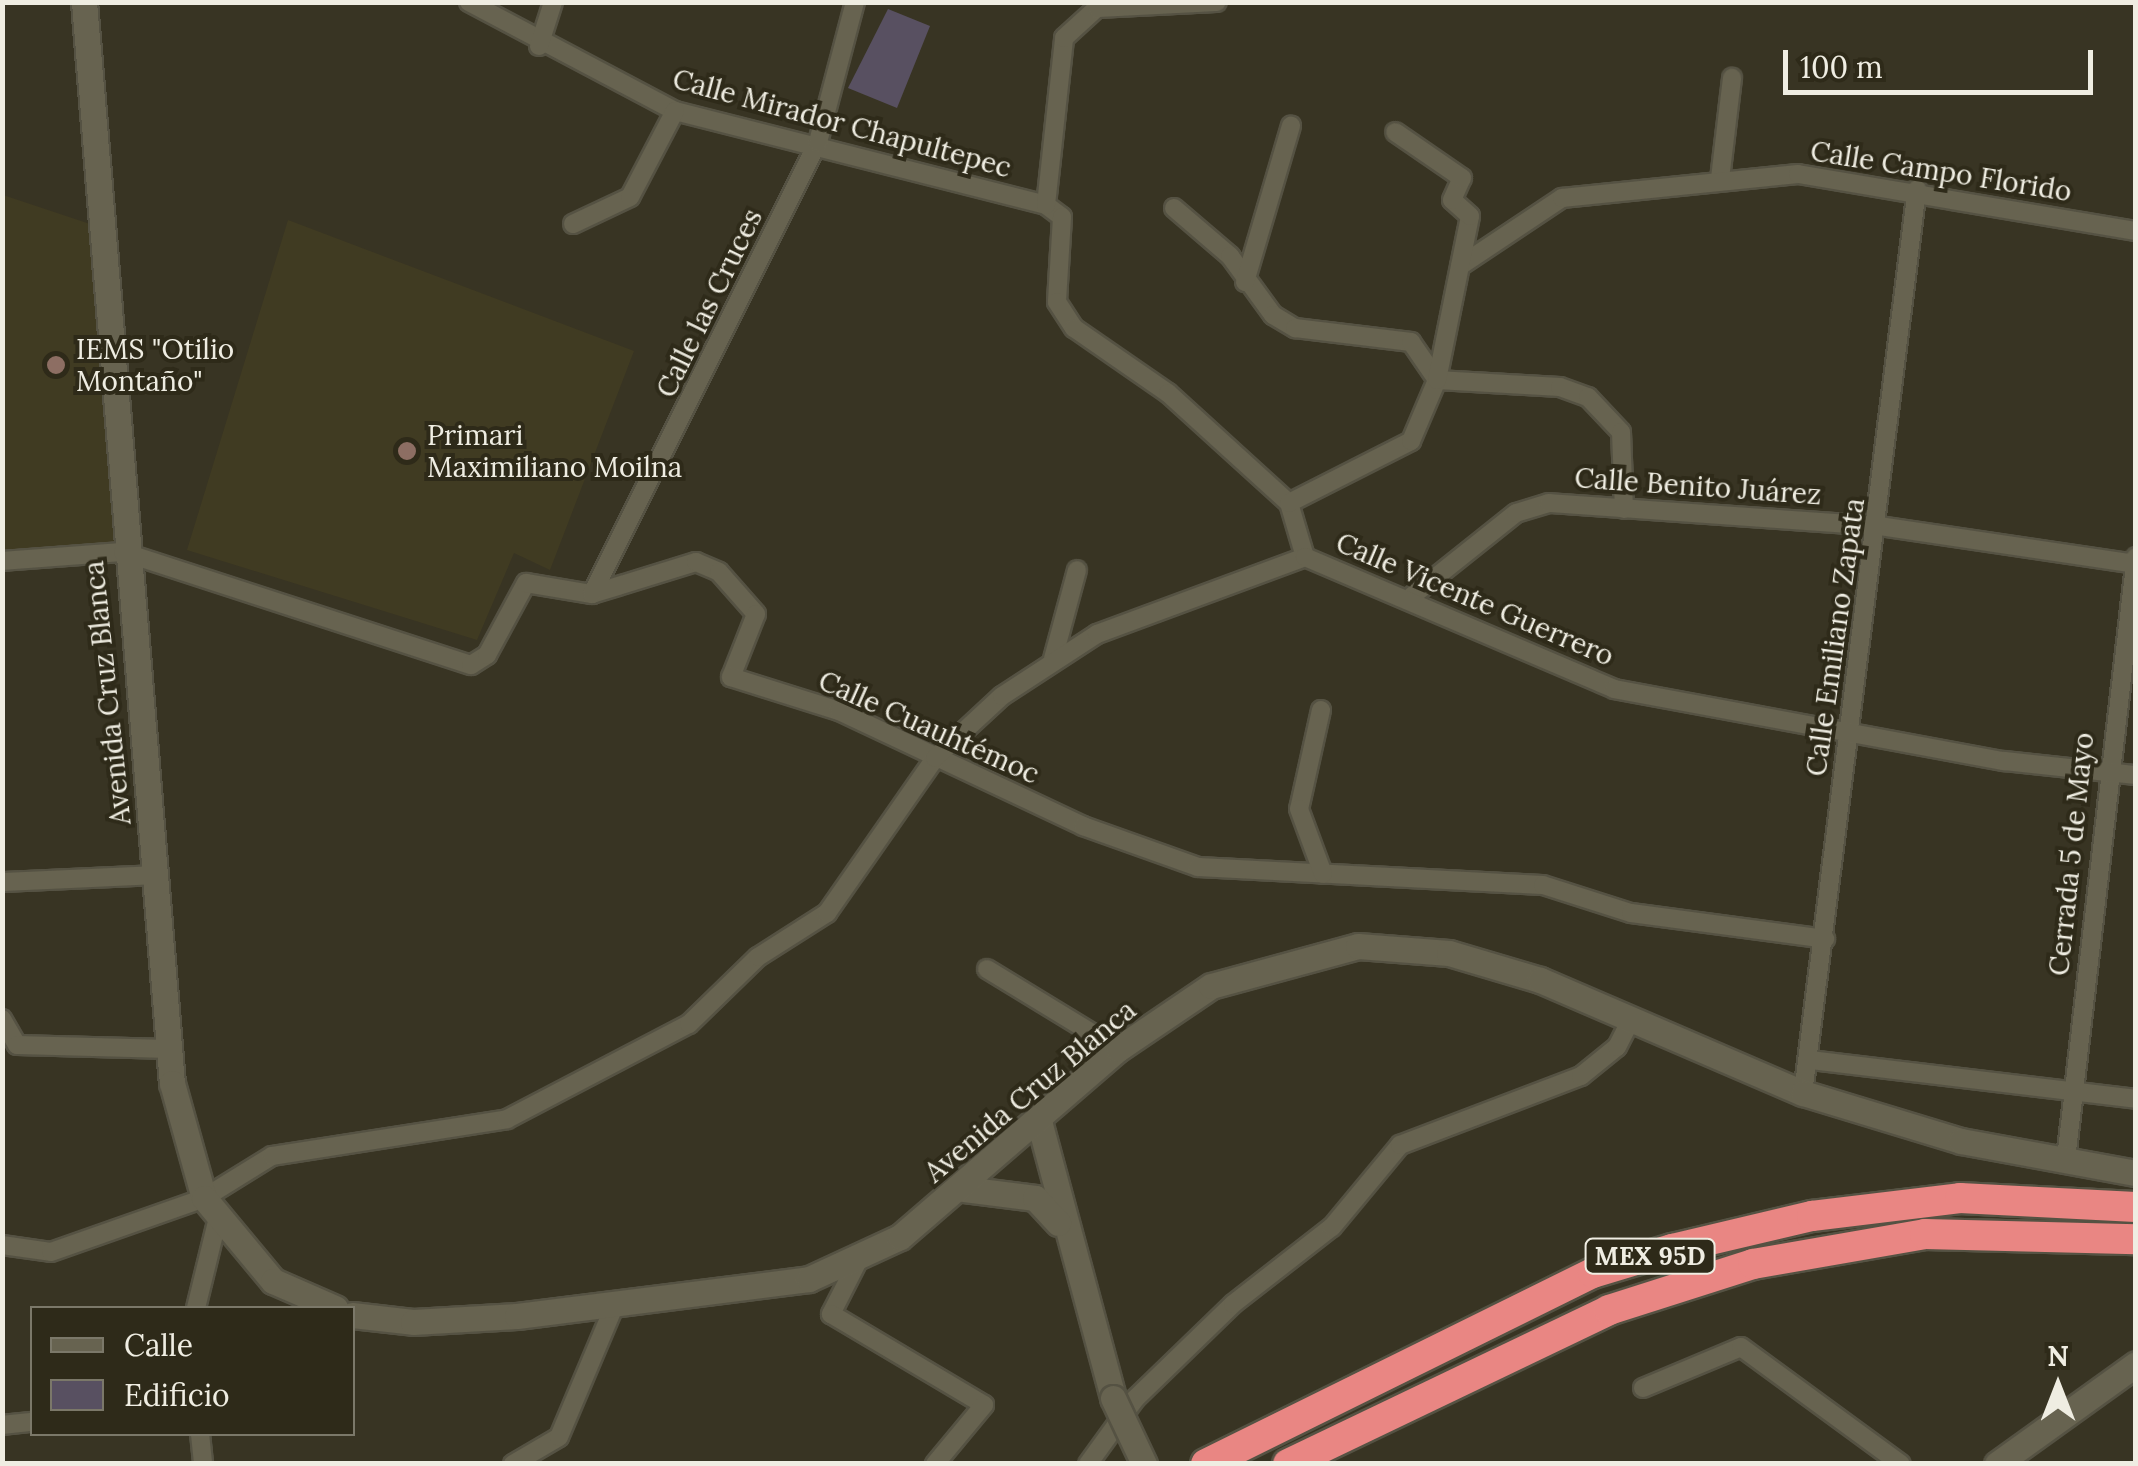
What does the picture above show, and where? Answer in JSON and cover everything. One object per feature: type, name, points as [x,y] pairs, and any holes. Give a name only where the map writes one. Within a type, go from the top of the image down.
[{"type":"highway","name":"MEX 95D","points":[[1206,1464],[1593,1273],[1672,1249],[1812,1216],[1960,1198],[2136,1208]]},
{"type":"highway","name":"MEX 95D","points":[[1288,1464],[1609,1310],[1753,1264],[1925,1234],[2136,1239]]},
{"type":"main road","name":"Avenida Cruz Blanca","points":[[84,2],[123,552],[170,1049],[186,1155],[211,1208],[273,1281],[330,1306]]},
{"type":"main road","name":"Avenida Cruz Blanca","points":[[355,1315],[413,1322],[614,1306],[809,1279],[859,1260],[964,1189],[1118,1048],[1211,986],[1358,946],[1448,953],[1632,1018],[1803,1093],[1961,1141],[2136,1173]]},
{"type":"main road","points":[[1040,1121],[1061,1227],[1144,1464]]},
{"type":"main road","points":[[964,1189],[1035,1198],[1061,1227]]},
{"type":"main road","points":[[1996,1464],[2136,1364]]},
{"type":"street","name":"Calle Mirador Chapultepec","points":[[469,2],[538,46],[674,111],[818,142],[1046,205]]},
{"type":"street","points":[[538,46],[553,2]]},
{"type":"street","name":"Calle las Cruces","points":[[592,594],[818,142],[855,2]]},
{"type":"street","points":[[1217,2],[1097,8],[1064,38],[1046,205],[1062,217],[1057,302],[1074,328],[1168,393],[1290,503],[1305,557]]},
{"type":"street","points":[[1720,179],[1732,78]]},
{"type":"street","points":[[573,224],[630,197],[674,111]]},
{"type":"street","points":[[1245,282],[1291,126]]},
{"type":"street","points":[[1290,503],[1411,440],[1437,380],[1470,216],[1452,200],[1462,178],[1395,132]]},
{"type":"street","name":"Calle Campo Florido","points":[[1460,266],[1562,198],[1798,174],[1918,188],[2136,232]]},
{"type":"street","name":"Calle Emiliano Zapata","points":[[1803,1093],[1826,939],[1848,731],[1879,526],[1918,188]]},
{"type":"street","points":[[1174,208],[1230,256],[1245,282],[1295,328],[1381,331],[1411,342],[1437,380]]},
{"type":"street","points":[[1437,380],[1560,387],[1588,398],[1621,432],[1624,509]]},
{"type":"street","name":"Calle Benito Juárez","points":[[1406,600],[1516,513],[1549,503],[1879,526],[2135,564]]},
{"type":"street","points":[[2,561],[123,552],[470,665],[486,655],[526,583],[592,594]]},
{"type":"street","name":"Cerrada 5 de Mayo","points":[[2066,1159],[2106,772],[2128,673],[2136,556]]},
{"type":"street","name":"Calle Vicente Guerrero","points":[[2,1246],[51,1252],[211,1208],[272,1156],[507,1119],[688,1024],[758,958],[827,913],[935,758],[1053,659],[1188,597],[1305,557],[1614,689],[1848,731],[2136,775]]},
{"type":"street","name":"Calle Cuauhtémoc","points":[[592,594],[675,562],[719,572],[756,614],[732,678],[839,711],[935,758],[1198,868],[1544,885],[1631,912],[1826,939]]},
{"type":"street","points":[[1053,659],[1077,570]]},
{"type":"street","points":[[1321,710],[1299,809],[1323,874]]},
{"type":"street","points":[[2,882],[154,875]]},
{"type":"street","points":[[987,969],[1118,1048]]},
{"type":"street","points":[[1088,1464],[1124,1399],[1232,1304],[1332,1226],[1400,1145],[1581,1076],[1617,1048],[1632,1018]]},
{"type":"street","points":[[2,1019],[17,1046],[170,1049]]},
{"type":"street","points":[[1810,1060],[2136,1099]]},
{"type":"street","points":[[196,1306],[211,1208]]},
{"type":"street","points":[[859,1260],[831,1314],[984,1405],[935,1464]]},
{"type":"street","points":[[513,1464],[559,1437],[614,1306]]},
{"type":"street","points":[[1643,1388],[1741,1347],[1901,1464]]},
{"type":"street","points":[[2,1425],[30,1422]]},
{"type":"street","points":[[200,1436],[204,1464]]},
{"type":"shaded area","name":"IEMS \"Otilio Montaño\"","points":[[3,195],[102,228],[123,552],[3,561]]},
{"type":"shaded area","name":"Primari Maximiliano Moilna","points":[[288,220],[634,351],[550,570],[514,553],[477,640],[187,550]]},
{"type":"building","points":[[888,9],[930,26],[897,108],[848,88]]},
{"type":"place","name":"IEMS \"Otilio Montaño\"","points":[[56,365]]},
{"type":"place","name":"Primari Maximiliano Moilna","points":[[407,451]]}]
